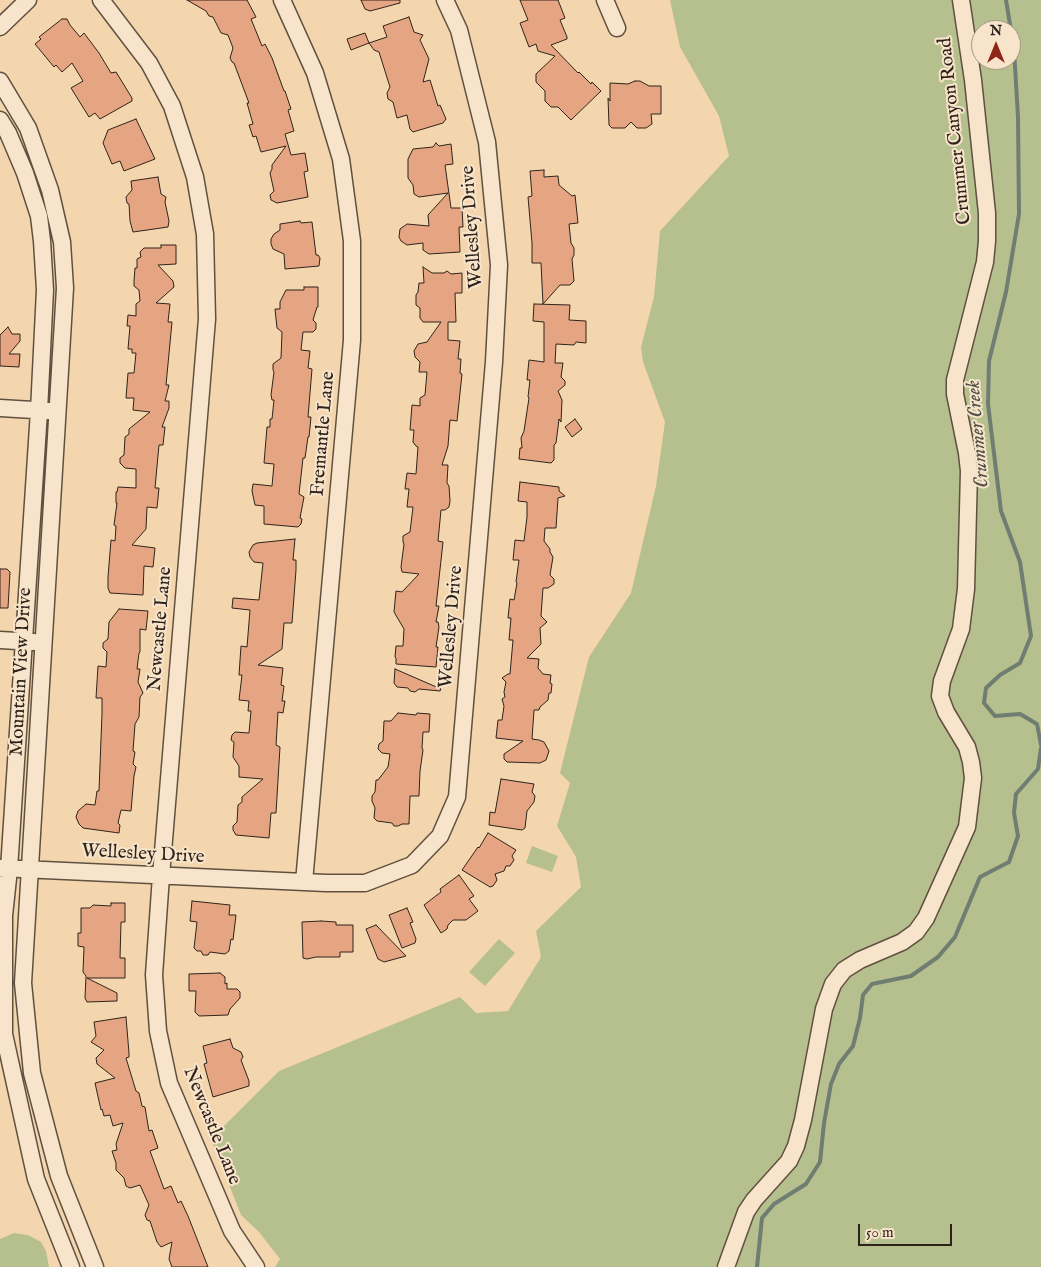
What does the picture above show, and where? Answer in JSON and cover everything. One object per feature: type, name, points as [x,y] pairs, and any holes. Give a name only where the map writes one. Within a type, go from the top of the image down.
[{"type":"street","points":[[0,26],[28,0]]},
{"type":"street","name":"Newcastle Lane","points":[[101,0],[149,63],[172,106],[195,177],[205,234],[207,319],[154,975],[158,1031],[169,1083],[232,1231],[256,1267]]},
{"type":"street","name":"Fremantle Lane","points":[[282,0],[315,73],[341,159],[352,241],[352,340],[304,882]]},
{"type":"street","name":"Wellesley Drive","points":[[5,868],[304,882],[365,883],[412,865],[440,836],[457,797],[494,372],[499,266],[487,142],[459,30],[445,0]]},
{"type":"street","points":[[604,0],[617,28]]},
{"type":"street","name":"Crummer Canyon Road","points":[[726,1267],[746,1212],[789,1160],[796,1146],[803,1120],[824,1009],[833,984],[844,970],[860,960],[902,942],[916,932],[926,918],[967,827],[973,778],[971,762],[967,747],[946,712],[940,696],[942,681],[961,629],[966,589],[969,471],[955,394],[955,380],[985,262],[987,241],[987,213],[973,80],[961,0]]},
{"type":"street","name":"Mountain View Drive","points":[[0,81],[28,128],[50,190],[62,242],[65,288],[23,983],[32,1074],[59,1176],[95,1267]]},
{"type":"street","name":"Mountain View Drive","points":[[0,120],[8,132],[25,173],[38,216],[42,241],[45,290],[39,411],[5,868],[3,979],[6,1079],[36,1179],[70,1267]]},
{"type":"street","points":[[0,408],[57,412]]},
{"type":"street","points":[[0,640],[44,643]]},
{"type":"street","points":[[6,1079],[32,1074]]},
{"type":"green space","points":[[670,0],[1041,0],[1041,1267],[275,1267],[280,1259],[259,1232],[241,1215],[211,1139],[279,1071],[460,997],[476,1013],[508,1011],[541,957],[536,931],[581,887],[576,857],[557,826],[570,783],[560,773],[589,657],[631,593],[656,486],[665,422],[643,362],[641,347],[654,297],[660,231],[729,156],[719,116],[680,47]]},
{"type":"green space","points":[[532,846],[558,856],[552,872],[526,863]]},
{"type":"green space","points":[[499,939],[515,953],[485,986],[469,972]]},
{"type":"green space","points":[[14,1233],[28,1235],[41,1242],[46,1251],[49,1267],[0,1267],[0,1239]]},
{"type":"building","points":[[187,0],[247,0],[256,17],[251,19],[262,46],[265,44],[272,58],[291,109],[288,110],[294,131],[285,134],[291,155],[305,153],[308,171],[304,172],[308,197],[277,203],[271,200],[270,195],[274,191],[270,173],[272,165],[286,146],[261,152],[256,136],[253,137],[249,125],[253,124],[247,103],[249,103],[234,63],[230,58],[233,48],[228,35],[221,33],[213,17],[209,16],[206,11]]},
{"type":"building","points":[[361,0],[400,0],[400,3],[370,11],[365,9]]},
{"type":"building","points":[[520,0],[558,0],[565,18],[560,20],[567,39],[551,45],[578,73],[591,84],[592,82],[601,91],[571,120],[558,107],[551,107],[545,101],[545,91],[536,82],[536,74],[555,56],[538,51],[536,44],[529,47],[520,23],[528,20]]},
{"type":"building","points":[[409,17],[414,32],[423,35],[420,40],[429,59],[423,82],[430,80],[438,106],[440,105],[446,119],[443,123],[413,132],[410,129],[407,115],[397,118],[393,102],[388,99],[387,93],[390,87],[379,52],[374,50],[369,43],[387,37],[383,26]]},
{"type":"building","points":[[62,19],[67,19],[80,37],[84,33],[111,73],[116,72],[132,101],[100,119],[95,113],[89,117],[71,88],[83,81],[72,63],[62,72],[56,65],[54,67],[35,44],[41,39],[39,37]]},
{"type":"building","points":[[365,33],[369,43],[351,50],[347,39]]},
{"type":"building","points":[[640,81],[649,86],[661,86],[661,114],[651,114],[652,124],[646,128],[637,128],[631,122],[625,128],[612,128],[609,125],[608,98],[610,101],[610,83],[628,84]]},
{"type":"building","points":[[136,119],[155,159],[124,171],[120,161],[112,164],[103,143],[108,130]]},
{"type":"building","points":[[436,143],[439,146],[451,144],[453,164],[445,165],[451,208],[462,208],[463,227],[459,227],[460,252],[429,254],[423,250],[423,243],[407,245],[399,237],[400,229],[407,224],[429,226],[428,215],[448,193],[419,197],[414,194],[413,185],[408,178],[408,159],[413,149],[433,147]]},
{"type":"building","points":[[544,170],[544,177],[558,176],[559,185],[572,196],[575,195],[578,223],[569,224],[571,243],[574,248],[572,259],[574,281],[570,285],[560,285],[543,304],[541,263],[532,263],[528,197],[532,196],[530,171]]},
{"type":"building","points":[[158,177],[161,194],[166,197],[168,227],[133,232],[129,204],[126,197],[132,190],[131,181]]},
{"type":"building","points":[[300,221],[301,223],[312,222],[316,255],[320,258],[319,266],[285,269],[284,254],[273,249],[271,239],[280,230],[280,224]]},
{"type":"building","points":[[161,245],[176,245],[176,264],[158,265],[173,281],[174,287],[156,303],[170,304],[168,322],[172,322],[166,385],[169,385],[165,401],[169,401],[169,408],[162,427],[165,427],[163,445],[159,445],[155,488],[159,488],[157,508],[147,507],[146,529],[132,545],[155,548],[153,567],[144,566],[143,595],[110,593],[108,577],[111,540],[115,541],[116,492],[118,487],[136,488],[136,469],[125,468],[120,463],[120,458],[124,455],[125,437],[129,434],[129,429],[150,412],[133,410],[134,398],[126,398],[128,373],[134,373],[136,353],[132,353],[132,349],[128,349],[130,326],[127,326],[128,315],[136,316],[136,304],[140,301],[139,290],[134,286],[134,281],[137,259],[141,257],[140,252],[144,248],[161,248]]},
{"type":"building","points":[[423,267],[432,273],[444,273],[447,271],[451,274],[462,273],[462,293],[455,293],[456,322],[448,322],[448,340],[460,341],[458,359],[461,359],[460,373],[462,374],[457,421],[450,420],[448,446],[442,465],[448,465],[447,483],[450,501],[449,507],[441,510],[438,541],[443,542],[436,606],[439,606],[436,622],[438,622],[439,627],[436,667],[396,664],[395,657],[396,646],[403,646],[404,629],[394,612],[396,591],[402,592],[419,574],[402,572],[401,567],[404,544],[403,536],[410,532],[413,507],[407,507],[409,489],[405,489],[407,473],[416,474],[418,447],[413,442],[414,430],[410,430],[412,405],[420,406],[420,398],[425,395],[427,372],[419,372],[420,362],[415,357],[414,351],[418,344],[427,342],[441,322],[423,322],[420,318],[420,308],[416,305],[416,295],[419,283],[424,283]]},
{"type":"building","points":[[304,287],[318,287],[318,307],[313,320],[316,323],[316,329],[313,332],[303,332],[301,350],[310,351],[308,368],[312,369],[308,417],[311,417],[309,437],[305,458],[303,458],[299,494],[304,497],[300,518],[302,519],[298,527],[264,524],[264,506],[255,505],[252,491],[253,484],[272,486],[274,464],[264,463],[267,427],[270,427],[274,400],[272,400],[271,395],[274,372],[273,364],[281,358],[282,332],[277,328],[275,309],[280,309],[280,302],[286,290],[304,290]]},
{"type":"building","points":[[534,304],[570,305],[569,320],[586,321],[586,343],[576,342],[574,345],[556,344],[555,363],[563,363],[561,377],[565,381],[565,385],[558,391],[562,400],[561,422],[559,419],[556,443],[554,445],[554,460],[551,463],[519,459],[529,398],[530,380],[527,380],[529,360],[544,362],[544,322],[533,321]]},
{"type":"building","points":[[8,327],[12,334],[20,334],[20,341],[9,354],[20,354],[19,367],[0,366],[0,335]]},
{"type":"building","points":[[575,419],[582,429],[572,437],[565,427]]},
{"type":"building","points":[[520,482],[559,487],[559,491],[565,496],[558,498],[556,528],[545,528],[544,541],[553,557],[550,575],[554,579],[554,584],[548,588],[543,588],[541,616],[547,622],[540,628],[541,644],[527,658],[539,659],[538,668],[543,674],[551,675],[551,693],[549,693],[548,700],[539,710],[534,710],[532,739],[544,742],[549,751],[546,760],[540,763],[507,762],[504,759],[504,754],[523,741],[496,738],[498,720],[502,720],[504,706],[502,699],[505,697],[506,682],[502,678],[510,674],[513,640],[509,640],[511,618],[508,618],[510,599],[514,600],[519,560],[513,560],[515,540],[524,541],[527,517],[527,502],[518,501]]},
{"type":"building","points":[[295,539],[293,560],[296,560],[296,570],[292,623],[284,623],[282,649],[258,665],[283,668],[281,685],[284,686],[282,701],[285,701],[283,713],[278,712],[276,745],[280,747],[276,813],[271,813],[269,838],[236,835],[233,826],[237,822],[238,805],[242,802],[242,797],[263,779],[239,777],[239,766],[233,757],[234,742],[231,740],[232,735],[235,732],[249,733],[251,711],[248,711],[249,701],[239,700],[242,675],[239,675],[241,646],[247,647],[250,610],[232,608],[233,598],[259,600],[263,563],[254,562],[250,557],[249,552],[253,545]]},
{"type":"building","points":[[0,569],[7,569],[10,572],[8,608],[0,608]]},
{"type":"building","points":[[119,609],[148,611],[146,630],[140,629],[140,652],[137,669],[140,669],[138,682],[143,693],[140,697],[139,717],[135,724],[133,764],[136,767],[131,811],[121,810],[118,823],[120,825],[119,833],[83,828],[76,817],[78,811],[86,804],[95,805],[97,791],[99,791],[102,698],[96,698],[98,666],[106,667],[107,652],[103,648],[103,643],[108,639],[109,622]]},
{"type":"building","points":[[395,669],[441,689],[440,691],[419,689],[415,692],[410,691],[408,688],[397,687],[394,683]]},
{"type":"building","points":[[398,713],[430,714],[429,732],[423,732],[419,796],[410,796],[409,824],[394,826],[392,823],[377,821],[374,818],[375,808],[372,796],[375,792],[376,780],[388,767],[390,754],[382,753],[378,749],[379,744],[383,741],[384,721],[391,721]]},
{"type":"building","points":[[501,779],[534,784],[532,792],[535,796],[534,802],[527,811],[525,828],[522,830],[489,825],[490,812],[495,813]]},
{"type":"building","points":[[488,833],[516,850],[512,856],[514,860],[510,866],[506,866],[504,871],[495,874],[497,880],[490,887],[462,870]]},
{"type":"building","points":[[459,875],[474,896],[469,899],[478,911],[466,920],[453,920],[447,929],[441,933],[424,905],[441,892],[440,889]]},
{"type":"building","points":[[192,901],[230,905],[229,915],[236,915],[233,940],[231,939],[229,951],[225,954],[210,952],[208,955],[203,955],[201,951],[197,951],[194,948],[197,922],[190,921]]},
{"type":"building","points":[[111,903],[125,903],[125,922],[121,922],[120,958],[125,958],[125,978],[87,978],[117,993],[117,1001],[87,1002],[85,998],[86,976],[83,972],[84,947],[78,946],[78,933],[81,933],[81,908],[90,908],[93,905],[111,906]]},
{"type":"building","points":[[407,908],[413,922],[410,923],[416,939],[415,943],[402,948],[389,915]]},
{"type":"building","points":[[302,922],[336,922],[336,925],[353,925],[353,952],[340,952],[340,957],[303,958]]},
{"type":"building","points":[[376,925],[406,956],[384,962],[378,959],[366,929]]},
{"type":"building","points":[[220,973],[225,977],[227,989],[237,989],[240,992],[240,998],[230,1009],[228,1015],[199,1016],[195,1012],[196,991],[189,991],[189,974]]},
{"type":"building","points":[[126,1017],[129,1057],[126,1058],[136,1091],[139,1093],[142,1106],[145,1107],[149,1131],[152,1130],[158,1148],[150,1151],[164,1189],[171,1186],[178,1203],[181,1201],[208,1267],[172,1267],[169,1259],[172,1242],[161,1247],[157,1242],[150,1221],[147,1220],[145,1215],[149,1205],[140,1185],[130,1188],[126,1186],[124,1178],[116,1170],[112,1151],[117,1150],[116,1144],[123,1123],[113,1126],[110,1115],[104,1116],[95,1083],[115,1078],[97,1064],[96,1058],[104,1050],[91,1042],[96,1036],[94,1022]]},
{"type":"building","points":[[230,1039],[233,1048],[241,1052],[243,1057],[241,1060],[249,1086],[213,1097],[204,1064],[207,1063],[203,1046]]},
{"type":"waterway","name":"Crummer Creek","points":[[1006,0],[1014,49],[1018,117],[1019,214],[1006,292],[989,361],[988,404],[1001,511],[1020,562],[1031,636],[1020,663],[1000,675],[986,688],[984,703],[995,716],[1020,714],[1037,724],[1041,745]]},
{"type":"waterway","name":"Crummer Creek","points":[[757,1267],[762,1218],[774,1204],[806,1184],[820,1162],[831,1084],[839,1064],[853,1046],[863,995],[872,984],[911,976],[938,957],[955,937],[980,877],[1009,862],[1018,836],[1014,813],[1016,794],[1038,769],[1041,748]]}]
